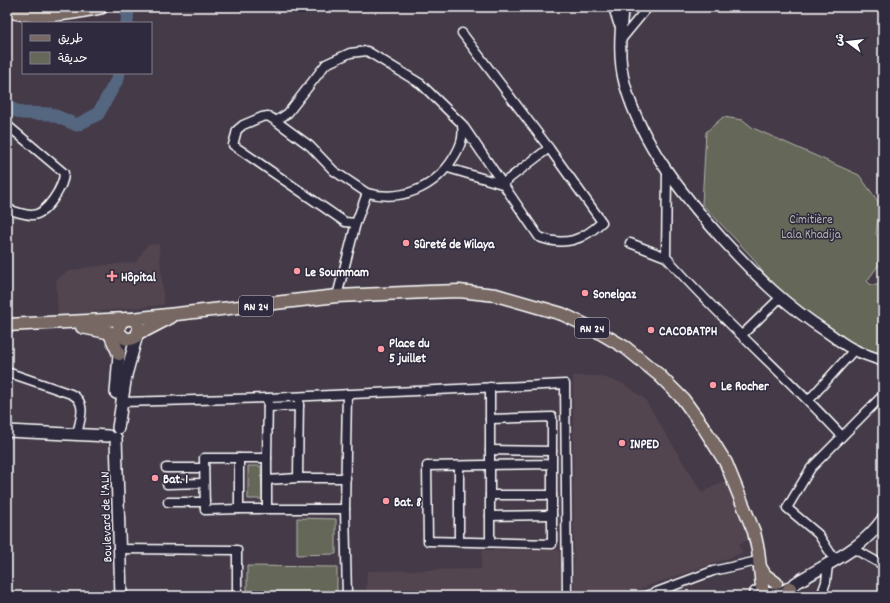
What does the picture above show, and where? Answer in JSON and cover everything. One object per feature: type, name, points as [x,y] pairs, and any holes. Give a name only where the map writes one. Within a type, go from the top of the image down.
[{"type":"highway","points":[[7,10],[39,15],[64,14],[101,7]]},
{"type":"main road","name":"RN 24","points":[[7,325],[129,319],[337,296],[459,291],[496,295],[562,314],[592,328],[626,348],[659,375],[683,399],[704,428],[726,462],[742,501],[750,527],[757,565],[760,593]]},
{"type":"main road","name":"RN 24","points":[[137,333],[159,324],[176,314]]},
{"type":"main road","points":[[129,319],[138,326],[137,333],[127,369],[122,402],[112,431],[122,335],[120,326],[129,319]]},
{"type":"main road","points":[[7,334],[78,327],[93,328],[130,338],[137,333]]},
{"type":"main road","points":[[109,332],[119,354]]},
{"type":"main road","points":[[7,431],[77,434],[112,431]]},
{"type":"main road","name":"Boulevard de l'ALN","points":[[112,431],[120,549],[121,596]]},
{"type":"main road","points":[[834,561],[870,528],[883,511]]},
{"type":"main road","points":[[760,593],[778,593],[791,588],[854,549],[866,539],[883,519]]},
{"type":"main road","points":[[757,565],[765,575],[776,583],[791,588]]},
{"type":"main road","points":[[760,593],[776,583]]},
{"type":"street","points":[[614,7],[620,29]]},
{"type":"street","points":[[623,7],[620,29],[620,61],[625,84],[631,104],[651,147],[667,172],[700,214],[762,282],[780,298],[854,350],[883,361]]},
{"type":"street","points":[[620,41],[648,7]]},
{"type":"street","points":[[276,121],[288,113],[326,64],[350,53],[367,51],[421,84],[462,124],[539,237],[553,242],[576,240],[589,234],[602,222],[549,148],[462,33]]},
{"type":"street","points":[[356,223],[345,222],[233,145],[237,130],[243,124],[268,116],[310,146],[334,171],[367,193],[397,196],[409,194],[432,182],[448,168],[462,142],[462,124]]},
{"type":"street","points":[[7,125],[64,173],[64,179],[58,193],[38,214],[31,215],[7,209]]},
{"type":"street","points":[[502,184],[549,148]]},
{"type":"street","points":[[448,168],[502,184]]},
{"type":"street","points":[[666,257],[667,172]]},
{"type":"street","points":[[337,296],[356,223],[367,193]]},
{"type":"street","points":[[630,243],[666,257],[694,288],[809,400],[842,436]]},
{"type":"street","points":[[742,335],[780,298]]},
{"type":"street","points":[[809,400],[854,350]]},
{"type":"street","points":[[7,372],[64,391],[77,398],[82,408],[77,434]]},
{"type":"street","points":[[268,402],[299,397],[347,394],[565,384],[567,596]]},
{"type":"street","points":[[490,387],[490,542]]},
{"type":"street","points":[[347,394],[345,509],[347,596]]},
{"type":"street","points":[[821,596],[834,561],[818,534],[787,508],[811,468],[883,395]]},
{"type":"street","points":[[298,478],[299,397]]},
{"type":"street","points":[[122,402],[268,402],[299,406]]},
{"type":"street","points":[[267,509],[268,402]]},
{"type":"street","points":[[490,418],[552,417],[552,451],[552,464],[552,544],[428,541],[427,466],[552,464]]},
{"type":"street","points":[[490,450],[552,451]]},
{"type":"street","points":[[267,458],[204,458],[205,510],[345,509]]},
{"type":"street","points":[[239,458],[239,509]]},
{"type":"street","points":[[459,466],[459,542]]},
{"type":"street","points":[[166,468],[204,468]]},
{"type":"street","points":[[267,480],[298,478],[346,478]]},
{"type":"street","points":[[167,484],[204,483]]},
{"type":"street","points":[[490,495],[552,495]]},
{"type":"street","points":[[168,502],[204,502]]},
{"type":"street","points":[[490,516],[552,515]]},
{"type":"street","points":[[120,549],[237,550],[237,596]]},
{"type":"street","points":[[854,549],[883,565]]},
{"type":"street","points":[[646,596],[714,571],[757,565]]},
{"type":"shaded area","name":"Hôpital","points":[[159,244],[164,305],[58,315],[56,280],[66,272],[88,267],[136,262],[147,245]]},
{"type":"shaded area","name":"INPED","points":[[573,376],[599,376],[622,383],[644,398],[702,493],[721,482],[728,480],[748,540],[738,545],[743,553],[622,595],[574,591]]},
{"type":"shaded area","points":[[482,550],[560,550],[561,596],[366,596],[367,571],[481,569]]},
{"type":"green space","name":"Cimitière Lala Khadija","points":[[723,117],[743,120],[753,128],[859,175],[880,204],[876,234],[883,241],[883,259],[867,281],[871,285],[883,285],[883,358],[846,343],[774,288],[752,257],[702,204],[706,132]]},
{"type":"green space","points":[[248,466],[261,466],[262,499],[248,499]]},
{"type":"green space","points":[[297,518],[336,519],[336,554],[297,555]]},
{"type":"green space","points":[[247,566],[337,567],[337,596],[247,596]]},
{"type":"waterway","points":[[127,22],[128,7]]},
{"type":"waterway","points":[[7,107],[22,113],[51,114],[77,125],[98,114],[119,74]]},
{"type":"place","name":"Sûreté de Wilaya","points":[[406,243]]},
{"type":"place","name":"Le Soummam","points":[[297,271]]},
{"type":"place","name":"Hôpital","points":[[112,276]]},
{"type":"place","name":"Sonelgaz","points":[[585,293]]},
{"type":"place","name":"CACOBATPH","points":[[651,330]]},
{"type":"place","name":"Place du 5 juillet","points":[[381,349]]},
{"type":"place","name":"Le Rocher","points":[[713,385]]},
{"type":"place","name":"INPED","points":[[622,443]]},
{"type":"place","name":"Bat. 1","points":[[155,478]]},
{"type":"place","name":"Bat. 8","points":[[386,501]]}]
